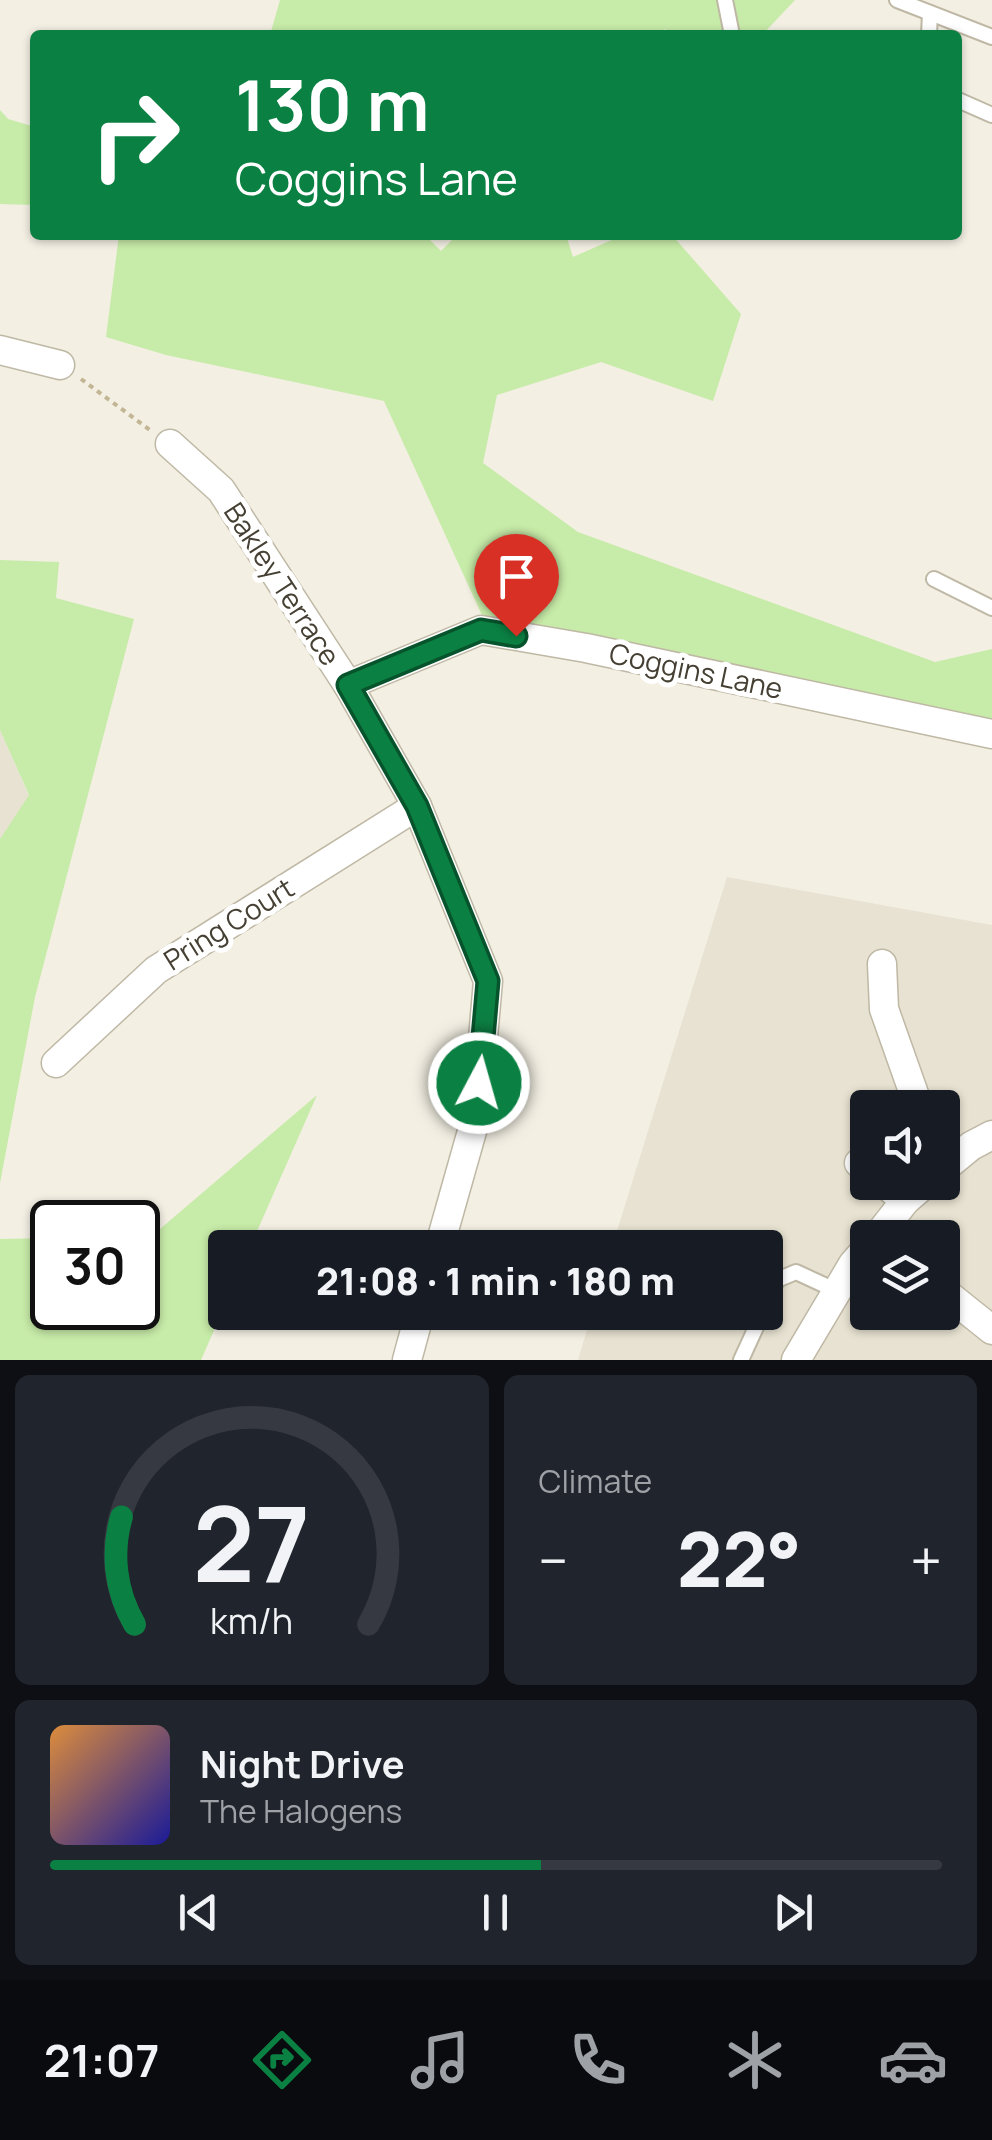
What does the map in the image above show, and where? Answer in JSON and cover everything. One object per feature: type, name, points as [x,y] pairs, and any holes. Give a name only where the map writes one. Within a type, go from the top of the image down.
[{"type":"street","points":[[0,350],[60,365]]},
{"type":"street","name":"Bakley Terrace","points":[[170,444],[221,490],[348,685],[417,806],[488,981],[476,1116],[444,1230]]},
{"type":"street","name":"Coggins Lane","points":[[348,685],[481,630],[586,648],[992,734]]},
{"type":"street","name":"Pring Court","points":[[56,1063],[156,970],[417,806]]},
{"type":"street","points":[[882,964],[884,1009],[913,1090]]},
{"type":"street","points":[[960,1155],[992,1134]]},
{"type":"street","points":[[890,1220],[905,1201]]},
{"type":"street","points":[[796,1360],[850,1273]]},
{"type":"street","points":[[960,1304],[992,1330]]},
{"type":"street","points":[[407,1360],[415,1330]]},
{"type":"lane","points":[[725,0],[731,30]]},
{"type":"lane","points":[[897,0],[992,37]]},
{"type":"lane","points":[[929,30],[930,13]]},
{"type":"lane","points":[[962,102],[992,114]]},
{"type":"lane","points":[[934,579],[992,608]]},
{"type":"lane","points":[[783,1277],[796,1272],[837,1291]]},
{"type":"lane","points":[[741,1360],[755,1330]]},
{"type":"path","points":[[60,365],[170,444]]},
{"type":"shaded area","points":[[0,730],[29,796],[0,839]]},
{"type":"shaded area","points":[[727,877],[992,925],[992,1360],[578,1360],[587,1330],[783,1330],[783,1230],[617,1230]]},
{"type":"green space","points":[[280,0],[795,0],[767,30],[271,30]]},
{"type":"green space","points":[[0,110],[8,119],[30,126],[30,205],[0,204]]},
{"type":"green space","points":[[118,240],[430,240],[441,251],[452,240],[568,240],[573,257],[612,240],[676,240],[741,314],[713,401],[601,362],[497,395],[483,463],[578,532],[935,662],[992,649],[992,747],[893,727],[486,624],[384,401],[166,355],[106,337]]},
{"type":"green space","points":[[0,560],[59,562],[56,598],[134,619],[35,997],[0,1183],[0,839],[29,795],[0,730]]},
{"type":"green space","points":[[317,1095],[257,1230],[208,1230],[208,1330],[214,1330],[201,1360],[0,1360],[0,1239],[30,1238],[30,1330],[160,1330],[160,1229]]},
{"type":"route","points":[[479,1083],[488,981],[417,806],[348,685],[481,630],[516,636]]}]
